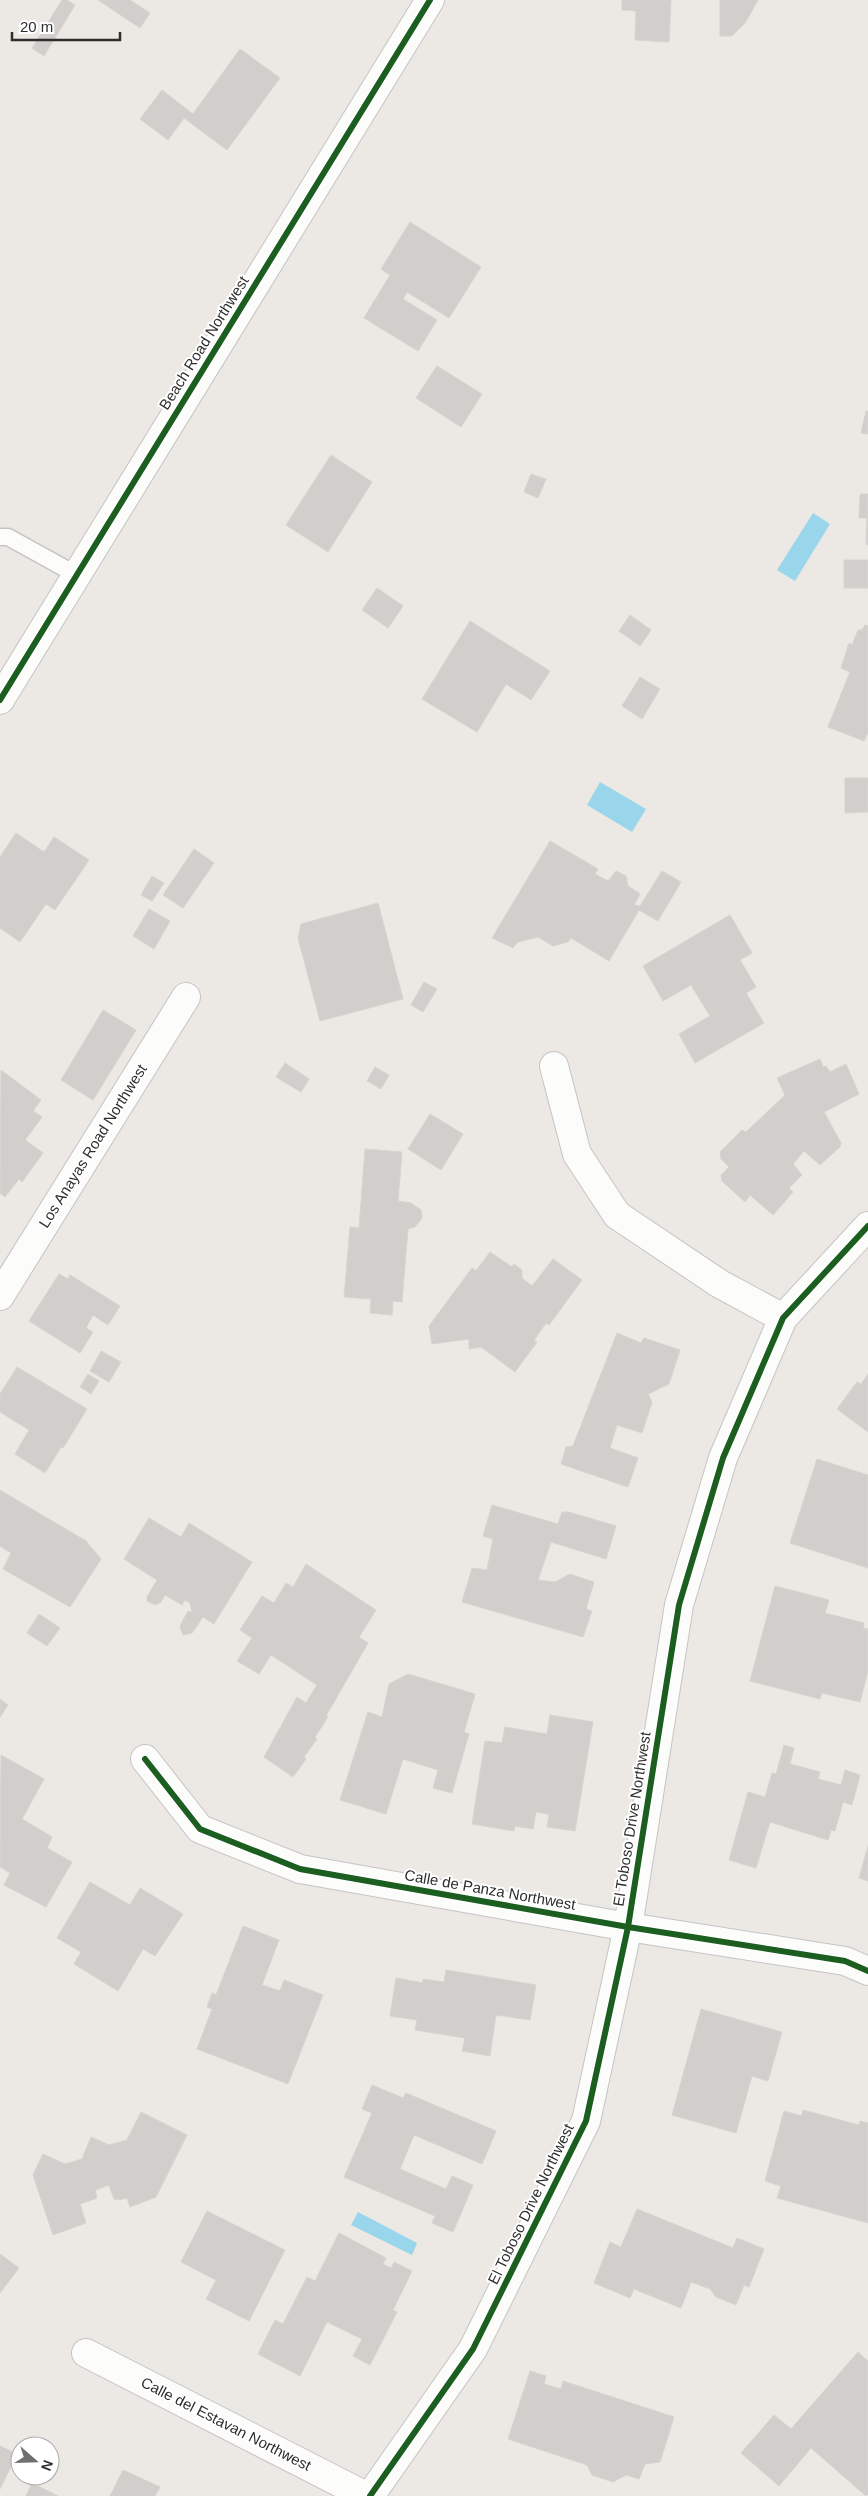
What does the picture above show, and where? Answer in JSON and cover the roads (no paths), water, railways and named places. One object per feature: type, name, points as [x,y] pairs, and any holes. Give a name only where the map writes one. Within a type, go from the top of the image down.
[{"type":"street","name":"Beach Road Northwest","points":[[0,700],[430,0]]},
{"type":"street","name":"Los Anayas Road Northwest","points":[[0,1296],[186,997]]},
{"type":"street","points":[[554,1066],[577,1154],[617,1215],[720,1284],[783,1318]]},
{"type":"street","name":"El Toboso Drive Northwest","points":[[370,2496],[474,2349],[586,2121],[628,1928],[678,1605],[723,1458],[783,1318],[868,1226]]},
{"type":"street","name":"Calle de Panza Northwest","points":[[145,1759],[200,1829],[300,1869],[628,1928],[845,1961],[868,1971]]},
{"type":"street","name":"Calle del Estavan Northwest","points":[[86,2353],[366,2496]]},
{"type":"lane","points":[[0,537],[8,537],[77,574]]},
{"type":"water","points":[[813,513],[830,524],[795,581],[777,570]]},
{"type":"water","points":[[600,782],[646,809],[632,832],[587,805]]},
{"type":"water","points":[[358,2212],[417,2243],[412,2255],[351,2225]]}]
